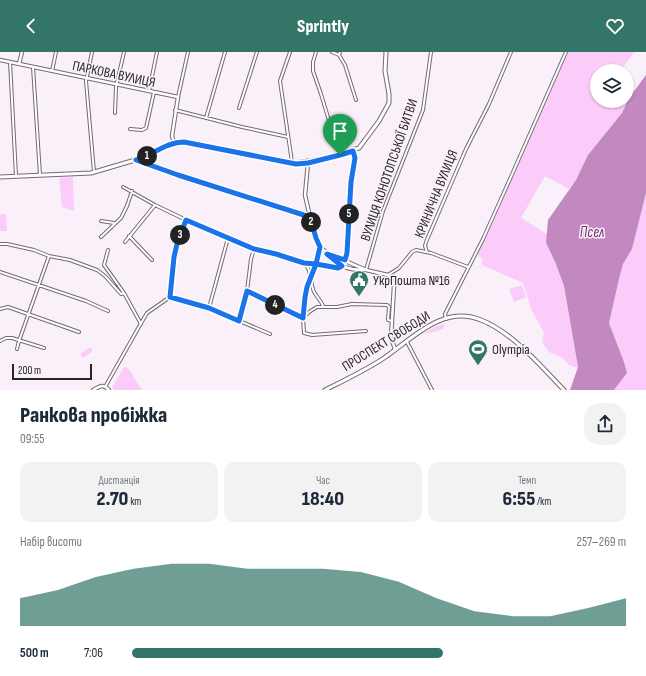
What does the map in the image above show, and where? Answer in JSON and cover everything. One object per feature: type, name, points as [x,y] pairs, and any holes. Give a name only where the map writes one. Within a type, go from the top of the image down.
[{"type":"main road","points":[[0,177],[94,173],[136,160],[174,143],[188,142],[292,163],[308,163],[353,151],[362,146],[379,122],[389,104],[389,94],[385,71],[386,52]]},
{"type":"main road","name":"ПРОСПЕКТ СВОБОДИ","points":[[325,390],[377,362],[428,326],[446,319],[459,316],[470,316],[494,326],[518,345],[564,390]]},
{"type":"street","points":[[19,64],[22,52]]},
{"type":"street","points":[[52,71],[56,52]]},
{"type":"street","points":[[92,52],[86,78],[94,173]]},
{"type":"street","points":[[115,113],[117,84],[124,52]]},
{"type":"street","points":[[149,91],[157,52]]},
{"type":"street","points":[[174,143],[172,136],[175,110],[188,52]]},
{"type":"street","points":[[206,118],[225,52]]},
{"type":"street","points":[[239,108],[257,52]]},
{"type":"street","points":[[290,52],[280,81],[292,163]]},
{"type":"street","points":[[316,52],[312,71],[322,94],[340,155]]},
{"type":"street","points":[[332,52],[339,53],[345,64],[356,100]]},
{"type":"street","name":"ВУЛИЦЯ КОНОТОПСЬКОЇ БИТВИ","points":[[366,270],[383,211],[423,110],[431,52]]},
{"type":"street","name":"КРИНИЧНА ВУЛИЦЯ","points":[[388,275],[401,265],[412,252],[416,250],[427,252],[425,246],[426,242],[466,149],[489,104],[511,52]]},
{"type":"street","points":[[446,319],[445,314],[483,239],[566,52]]},
{"type":"street","name":"ПАРКОВА ВУЛИЦЯ","points":[[0,60],[178,97]]},
{"type":"street","points":[[10,62],[16,176]]},
{"type":"street","points":[[34,67],[40,175]]},
{"type":"street","points":[[130,129],[142,130],[146,128],[154,92]]},
{"type":"street","points":[[175,110],[288,137]]},
{"type":"street","points":[[345,260],[348,246],[352,172],[355,158],[353,151]]},
{"type":"street","points":[[136,160],[310,217]]},
{"type":"street","points":[[308,163],[305,195],[316,238],[320,247],[342,266],[349,269],[366,270],[388,275],[392,280],[394,286],[391,340],[395,349]]},
{"type":"street","points":[[123,187],[186,220],[254,249],[304,263],[338,268],[342,266]]},
{"type":"street","points":[[101,237],[121,218],[132,191]]},
{"type":"street","points":[[125,242],[155,205]]},
{"type":"street","points":[[105,387],[148,314],[170,297],[174,257],[186,220]]},
{"type":"street","points":[[102,221],[114,223]]},
{"type":"street","points":[[129,236],[152,260]]},
{"type":"street","points":[[209,308],[228,238]]},
{"type":"street","points":[[0,244],[7,244],[34,250],[49,256],[70,260],[97,270],[105,276],[121,294],[124,293]]},
{"type":"street","points":[[320,247],[305,297],[303,318],[304,333],[312,335],[366,331]]},
{"type":"street","points":[[239,321],[247,291],[254,249]]},
{"type":"street","points":[[108,250],[104,265],[124,293],[141,324]]},
{"type":"street","points":[[427,252],[468,267]]},
{"type":"street","points":[[327,254],[345,260],[366,270]]},
{"type":"street","points":[[17,349],[49,256]]},
{"type":"street","points":[[304,263],[308,267],[315,293],[323,306]]},
{"type":"street","points":[[0,272],[86,301],[108,311]]},
{"type":"street","points":[[247,291],[303,318]]},
{"type":"street","points":[[170,297],[209,308],[270,334]]},
{"type":"street","points":[[303,318],[312,309],[323,306],[337,307],[352,304],[387,305],[389,307],[388,320],[392,321]]},
{"type":"street","points":[[0,309],[8,307],[79,332]]},
{"type":"street","points":[[0,341],[6,338],[44,348]]},
{"type":"street","points":[[406,341],[432,390]]},
{"type":"street","points":[[93,390],[101,386],[109,390]]},
{"type":"shaded area","points":[[568,52],[634,52],[626,64],[590,64],[590,108],[624,108],[622,113],[588,155],[576,180],[569,189],[545,176],[521,218],[547,234],[546,244],[556,264],[564,286],[578,368],[569,365],[563,358],[549,352],[542,342],[544,333],[532,311],[523,283],[482,265],[482,259],[477,254]]},
{"type":"shaded area","points":[[73,177],[74,211],[62,207],[59,178]]},
{"type":"shaded area","points":[[646,193],[646,390],[614,390],[627,373],[609,323],[623,264],[632,249]]},
{"type":"shaded area","points":[[0,214],[6,214],[7,231],[0,231]]},
{"type":"shaded area","points":[[522,285],[526,297],[514,302],[509,289]]},
{"type":"shaded area","points":[[442,324],[445,326],[443,329],[423,334],[433,328]]},
{"type":"shaded area","points":[[89,348],[92,349],[92,352],[84,357],[81,357],[81,353]]},
{"type":"shaded area","points":[[124,367],[128,368],[142,390],[114,390],[112,387]]},
{"type":"water","name":"Псел","points":[[646,75],[646,193],[632,249],[623,264],[609,323],[627,373],[614,390],[570,390],[578,367],[564,286],[546,243],[548,220],[576,180],[588,155],[622,113],[624,108],[634,108],[634,91]]},
{"type":"place","name":"УкрПошта №16","points":[[359,297]]},
{"type":"place","name":"Olympia","points":[[478,366]]},
{"type":"route","points":[[340,155],[308,163],[296,164],[194,143],[178,142],[136,160],[310,217],[320,247],[316,264],[304,263],[254,249],[186,220],[174,257],[170,297],[209,308],[239,321],[247,291],[303,318],[307,287],[315,270],[316,264],[338,268],[342,266],[327,254],[345,260],[347,253],[351,182],[355,158],[353,151],[340,155]]}]
